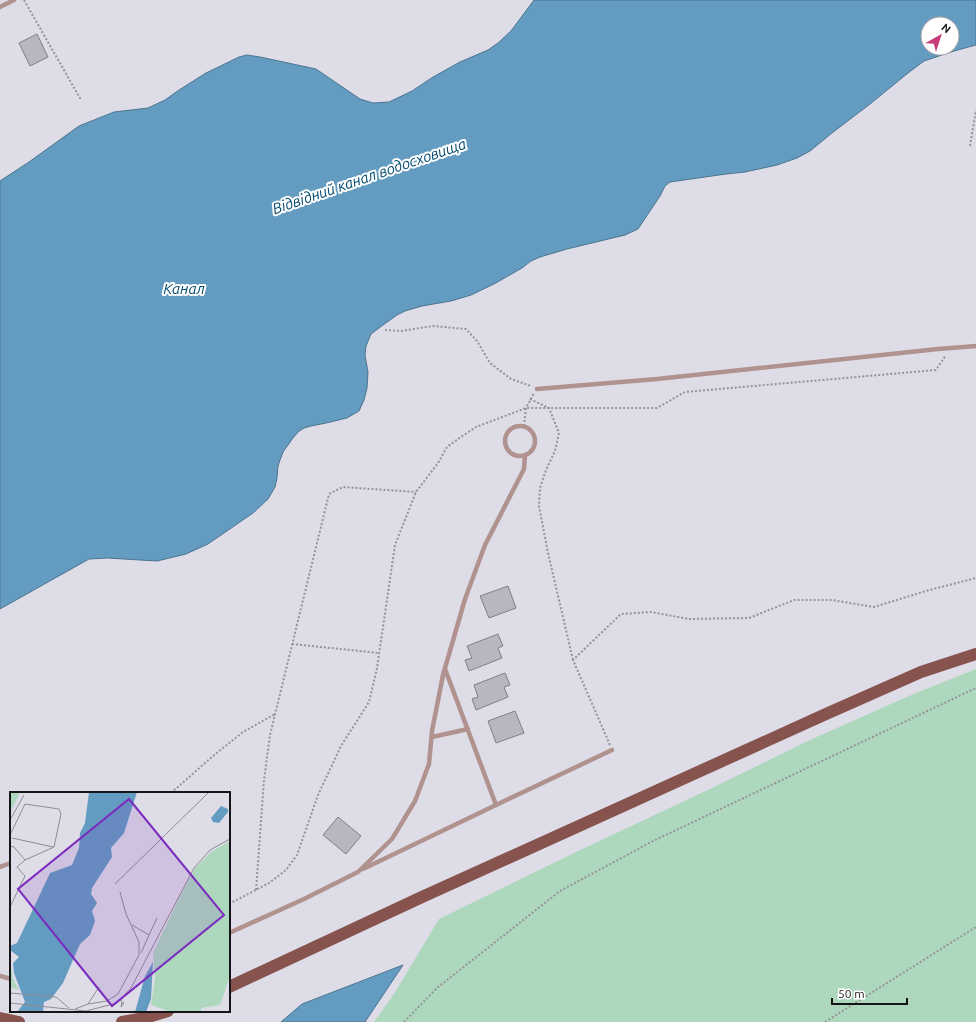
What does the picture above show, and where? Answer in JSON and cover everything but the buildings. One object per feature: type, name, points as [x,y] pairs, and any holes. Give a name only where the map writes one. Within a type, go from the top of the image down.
[{"type":"main road","points":[[230,987],[833,710],[921,672],[976,654]]},
{"type":"main road","points":[[122,1022],[145,1018],[165,1012]]},
{"type":"main road","points":[[0,1018],[19,1022]]},
{"type":"lane","points":[[0,7],[14,0]]},
{"type":"lane","points":[[537,388],[657,379],[976,346]]},
{"type":"lane","points":[[524,426],[532,432],[535,440],[534,445],[529,453],[520,456],[515,455],[507,448],[505,439],[510,430],[514,427],[524,426]]},
{"type":"lane","points":[[358,872],[392,839],[415,801],[429,764],[432,737],[445,669],[465,599],[485,545],[524,469],[525,455]]},
{"type":"lane","points":[[445,669],[496,805]]},
{"type":"lane","points":[[432,737],[468,729]]},
{"type":"lane","points":[[230,933],[304,899],[612,750]]},
{"type":"lane","points":[[0,867],[10,863]]},
{"type":"lane","points":[[0,976],[10,979]]},
{"type":"path","points":[[24,0],[81,100]]},
{"type":"path","points":[[970,146],[976,110]]},
{"type":"path","points":[[385,330],[401,331],[433,326],[466,329],[477,341],[490,363],[512,379],[537,388],[526,408],[524,426]]},
{"type":"path","points":[[230,903],[269,883],[286,870],[297,855],[318,795],[341,746],[369,702],[377,668],[395,545],[416,492],[448,447],[458,439],[476,427],[526,408],[657,408],[685,392],[936,370],[950,348]]},
{"type":"path","points":[[530,400],[549,408],[559,433],[555,451],[546,470],[540,488],[539,506],[548,554],[573,660],[612,750]]},
{"type":"path","points":[[256,890],[264,780],[270,735],[329,494],[343,487],[416,492]]},
{"type":"path","points":[[573,660],[621,614],[651,612],[689,619],[749,618],[794,600],[832,600],[874,607],[976,578]]},
{"type":"path","points":[[292,644],[379,653]]},
{"type":"path","points":[[404,1022],[437,988],[560,891],[653,841],[976,688]]},
{"type":"path","points":[[172,792],[213,756],[244,732],[275,714]]},
{"type":"path","points":[[825,1022],[976,927]]},
{"type":"green space","points":[[976,669],[976,1022],[374,1022],[394,994],[439,919],[810,740],[911,695]]},
{"type":"water","name":"Канал","points":[[534,0],[976,0],[976,45],[960,49],[960,16],[920,16],[920,56],[939,56],[924,61],[810,151],[797,158],[777,165],[745,172],[670,182],[665,186],[638,229],[625,235],[540,257],[494,284],[471,295],[451,301],[422,306],[397,315],[371,334],[366,346],[365,355],[368,372],[367,388],[359,411],[347,418],[304,428],[298,432],[283,452],[278,466],[275,487],[268,499],[253,513],[208,544],[186,554],[157,561],[107,558],[89,559],[0,609],[0,181],[79,126],[114,112],[148,108],[165,100],[206,73],[239,57],[247,55],[260,57],[316,69],[360,99],[373,103],[389,102],[412,91],[433,77],[460,62],[488,50],[511,31]]},
{"type":"water","points":[[403,965],[365,1022],[281,1022],[302,1004]]},
{"type":"water label","name":"Відвідний канал водосховища","points":[[369,176]]}]
